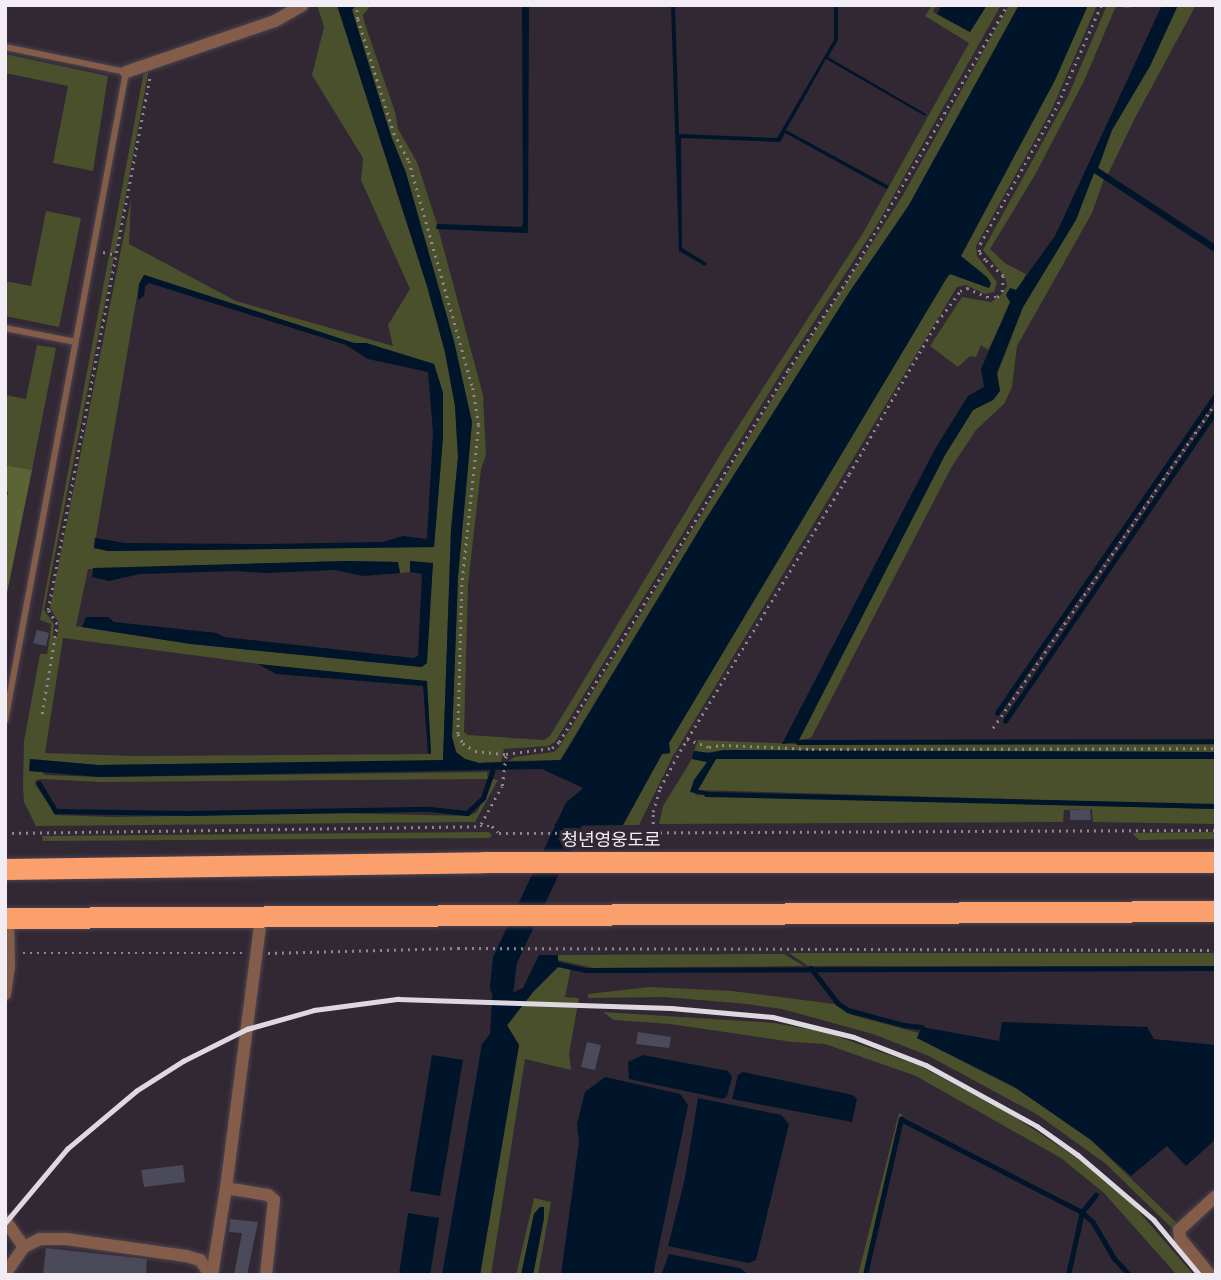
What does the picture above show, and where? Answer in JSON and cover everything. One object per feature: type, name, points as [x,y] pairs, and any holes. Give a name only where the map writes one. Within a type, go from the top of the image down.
[{"type":"highway","name":"청년영웅도로","points":[[5,869],[484,862],[1216,862]]},
{"type":"highway","points":[[6,918],[1216,911]]},
{"type":"street","points":[[125,72],[275,20],[303,5]]},
{"type":"street","points":[[211,1275],[226,1188],[261,916]]},
{"type":"street","points":[[5,994],[9,953],[6,918]]},
{"type":"street","points":[[226,1188],[268,1195],[274,1199],[266,1275]]},
{"type":"street","points":[[1210,1275],[1180,1238],[1179,1230],[1216,1196]]},
{"type":"street","points":[[5,1220],[24,1247]]},
{"type":"street","points":[[5,1274],[24,1247],[40,1239],[66,1239],[186,1256],[200,1260],[211,1275]]},
{"type":"lane","points":[[5,47],[125,72],[5,721]]},
{"type":"lane","points":[[5,328],[76,342]]},
{"type":"path","points":[[361,5],[357,10],[358,19],[394,133],[409,161],[472,388],[479,425],[462,585],[458,734],[463,743],[475,751],[506,754],[552,748],[559,742],[788,370],[849,277],[1007,5]]},
{"type":"path","points":[[653,863],[653,811],[660,788],[954,297],[967,288],[987,297],[998,297],[1002,292],[1003,276],[979,252],[980,244],[1055,110],[1101,5]]},
{"type":"path","points":[[42,714],[57,624],[47,610],[153,62]]},
{"type":"path","points":[[93,249],[117,255]]},
{"type":"path","points":[[993,728],[1216,402]]},
{"type":"path","points":[[687,739],[709,747],[722,745],[813,749],[1216,748]]},
{"type":"path","points":[[480,826],[502,786],[507,769],[506,754]]},
{"type":"path","points":[[5,832],[480,826],[492,826],[499,833],[1216,830]]},
{"type":"path","points":[[9,953],[257,953],[458,948],[1216,950]]},
{"type":"green space","points":[[317,5],[337,5],[427,286],[445,352],[455,406],[458,457],[451,530],[443,761],[98,765],[30,759],[45,775],[100,777],[487,772],[488,779],[101,782],[41,779],[36,780],[35,784],[56,815],[112,817],[336,813],[469,816],[477,812],[493,779],[498,780],[475,822],[36,826],[24,802],[23,786],[24,741],[40,654],[47,654],[50,636],[51,624],[40,620],[109,256],[114,257],[44,610],[54,624],[53,636],[57,637],[59,623],[50,608],[131,199],[129,244],[236,301],[393,346],[388,325],[410,289],[361,180],[363,158],[312,75],[324,27]],"holes":[[[145,275],[354,343],[366,343],[434,364],[443,393],[443,437],[434,547],[108,551],[94,548],[139,284]],[[346,561],[398,562],[400,573],[410,572],[410,561],[433,564],[422,667],[191,644],[76,626],[88,569]],[[63,638],[313,671],[427,681],[431,754],[134,756],[45,753]]]},
{"type":"green space","points":[[356,5],[371,5],[363,15],[364,21],[395,112],[398,129],[417,162],[437,224],[483,395],[486,455],[481,469],[468,585],[464,732],[468,735],[544,740],[550,736],[723,450],[863,233],[969,43],[925,16],[932,5],[936,5],[933,12],[970,32],[987,5],[1001,5],[878,223],[783,370],[555,742],[548,746],[504,749],[501,762],[479,763],[465,759],[456,752],[452,737],[458,577],[472,422],[406,173],[391,136],[352,10]]},
{"type":"green space","points":[[1009,5],[1019,5],[909,205],[704,522],[560,760],[509,761],[514,757],[554,752],[559,747],[789,372],[903,195]]},
{"type":"green space","points":[[1088,5],[1097,5],[1052,109],[976,246],[977,256],[997,282],[994,292],[985,294],[966,285],[957,287],[673,756],[639,825],[623,825],[662,754],[670,753],[669,743],[946,279],[950,274],[989,288],[960,257],[1055,80]]},
{"type":"green space","points":[[1107,5],[1143,5],[1127,8],[1116,6],[1084,81],[1035,175],[990,249],[1006,264],[1026,274],[988,350],[981,345],[976,357],[970,356],[958,367],[930,346],[962,297],[991,302],[1002,294],[1007,286],[1005,277],[983,250],[1068,96]]},
{"type":"green space","points":[[1178,5],[1196,5],[1108,174],[1098,168],[1112,130],[1150,66]]},
{"type":"green space","points":[[5,54],[108,76],[93,171],[53,163],[68,86],[5,73]]},
{"type":"green space","points":[[149,68],[115,254],[110,252],[144,71]]},
{"type":"green space","points":[[1095,172],[1104,179],[1092,213],[1017,346],[1012,387],[1004,404],[976,430],[951,468],[811,738],[798,740],[945,455],[973,410],[993,400],[1000,391],[997,374],[1023,307],[1043,274]]},
{"type":"green space","points":[[46,211],[81,218],[59,327],[5,316],[5,281],[31,286]]},
{"type":"green space","points":[[37,345],[56,348],[32,470],[5,465],[5,395],[26,399]]},
{"type":"green space","points":[[5,465],[32,470],[5,603],[5,506],[8,492],[5,491]]},
{"type":"green space","points":[[698,740],[796,744],[1216,743],[1216,752],[724,750],[705,753],[694,751]]},
{"type":"green space","points":[[692,759],[708,762],[694,780],[695,795],[1216,809],[1216,824],[1093,822],[1092,809],[1064,810],[1063,822],[659,824],[663,806]]},
{"type":"green space","points":[[716,759],[1216,759],[1216,805],[697,790]]},
{"type":"green space","points":[[489,832],[492,836],[488,838],[43,841],[42,836]]},
{"type":"green space","points":[[1216,832],[1216,839],[1139,840],[1132,833]]},
{"type":"green space","points":[[789,953],[1216,953],[1216,966],[808,966]]},
{"type":"green space","points":[[784,954],[804,966],[593,968],[558,960],[558,955]]},
{"type":"green space","points":[[558,967],[571,968],[565,997],[579,998],[569,1054],[571,1070],[525,1059],[491,1275],[480,1275],[519,1045],[507,1026],[533,992]]},
{"type":"green space","points":[[649,987],[732,991],[834,1004],[852,1015],[919,1033],[917,1038],[1016,1088],[1091,1140],[1179,1225],[1174,1230],[1106,1164],[1038,1115],[929,1056],[873,1034],[782,1009],[747,1004],[665,997],[588,998],[588,994]]},
{"type":"green space","points":[[603,1012],[774,1023],[825,1032],[920,1066],[1015,1117],[1083,1162],[1134,1206],[1194,1275],[1177,1275],[1104,1193],[1061,1158],[916,1076],[825,1044],[793,1042],[670,1024],[614,1020]]},
{"type":"green space","points":[[899,1113],[903,1115],[899,1118],[863,1275],[858,1275]]},
{"type":"green space","points":[[534,1198],[551,1202],[538,1275],[533,1275],[544,1207],[540,1207],[534,1214],[521,1275],[516,1275]]},
{"type":"water","points":[[337,5],[356,5],[352,10],[391,136],[406,173],[454,341],[472,422],[458,577],[452,737],[456,752],[465,759],[479,763],[561,760],[704,522],[850,291],[909,205],[1019,5],[1088,5],[1055,80],[961,256],[987,277],[991,283],[989,288],[950,274],[946,279],[669,743],[670,753],[662,754],[623,825],[554,826],[583,788],[542,769],[100,777],[29,771],[30,759],[98,765],[443,760],[451,530],[458,457],[455,406],[445,352],[427,286]]},
{"type":"water","points":[[522,5],[529,5],[528,233],[436,229],[437,224],[521,227],[523,224]]},
{"type":"water","points":[[671,5],[675,5],[679,134],[777,138],[834,40],[834,5],[838,5],[838,40],[828,57],[926,114],[925,116],[826,59],[786,130],[889,186],[887,189],[785,133],[780,142],[681,138],[682,248],[707,263],[705,266],[679,251]]},
{"type":"water","points":[[942,5],[987,5],[970,32],[937,14]]},
{"type":"water","points":[[1162,5],[1178,5],[1150,66],[1112,130],[1098,168],[1216,245],[1216,253],[1094,173],[1076,220],[1023,307],[997,373],[1000,391],[993,400],[973,410],[945,455],[798,742],[782,744],[935,449],[968,396],[984,387],[981,369],[1010,302],[1006,295],[1010,288],[1016,290],[1055,236]]},
{"type":"water","points":[[144,275],[354,343],[366,343],[434,364],[443,393],[443,437],[434,547],[108,551],[94,548],[95,538],[125,543],[267,544],[383,542],[403,536],[427,539],[433,432],[428,372],[368,359],[346,345],[149,283],[145,286],[144,296],[138,300],[139,284]]},
{"type":"water","points":[[410,561],[433,563],[427,663],[422,667],[191,644],[82,627],[86,617],[108,617],[114,622],[217,633],[224,637],[413,658],[418,656],[422,574],[410,572]]},
{"type":"water","points":[[398,562],[400,573],[363,576],[335,570],[265,573],[235,571],[140,574],[109,581],[92,577],[93,568]]},
{"type":"water","points":[[258,664],[427,681],[431,754],[428,753],[423,686],[276,674]]},
{"type":"water","points":[[724,750],[1216,752],[1216,759],[716,759],[698,790],[710,792],[710,796],[690,792],[694,780],[707,762],[692,759],[694,751],[710,753]]},
{"type":"water","points":[[500,955],[518,955],[505,990],[514,992],[523,988],[539,955],[558,955],[558,967],[533,992],[507,1025],[519,1045],[480,1275],[442,1275],[482,1044],[490,1034],[493,985]]},
{"type":"water","points":[[1002,1022],[1147,1027],[1154,1039],[1216,1045],[1216,1139],[1186,1166],[1167,1146],[1131,1176],[1091,1140],[1016,1088],[917,1038],[922,1027],[999,1041]]},
{"type":"water","points":[[432,1055],[463,1060],[440,1196],[410,1191]]},
{"type":"water","points":[[643,1055],[728,1071],[732,1077],[727,1096],[723,1099],[629,1079],[628,1062]]},
{"type":"water","points":[[743,1072],[853,1095],[857,1099],[852,1122],[732,1099],[738,1075]]},
{"type":"water","points":[[605,1077],[680,1094],[688,1105],[653,1275],[561,1275],[579,1142],[577,1124],[585,1092]]},
{"type":"water","points":[[698,1098],[781,1115],[789,1124],[756,1260],[748,1263],[668,1246],[685,1178]]},
{"type":"water","points":[[540,1207],[544,1207],[544,1218],[533,1275],[521,1275],[534,1214]]},
{"type":"water","points":[[408,1213],[439,1218],[430,1275],[399,1275]]},
{"type":"water","points":[[669,1254],[739,1268],[750,1275],[661,1275]]},
{"type":"building","points":[[37,630],[49,633],[46,646],[33,643]]},
{"type":"building","points":[[1090,809],[1091,820],[1070,820],[1070,810]]},
{"type":"building","points":[[638,1032],[671,1037],[669,1048],[636,1044]]},
{"type":"building","points":[[587,1042],[601,1045],[595,1070],[581,1067]]},
{"type":"building","points":[[183,1165],[185,1182],[144,1187],[141,1170]]},
{"type":"building","points":[[230,1219],[258,1222],[247,1275],[234,1275],[242,1233],[229,1232]]},
{"type":"building","points":[[46,1248],[147,1259],[146,1275],[43,1275]]},
{"type":"waterway","points":[[997,713],[1216,394]]},
{"type":"waterway","points":[[1005,721],[1216,410]]},
{"type":"waterway","points":[[798,742],[1216,741]]},
{"type":"waterway","points":[[39,783],[56,811],[189,813],[430,809],[467,813],[483,798],[492,772]]},
{"type":"waterway","points":[[706,794],[1216,806]]},
{"type":"waterway","points":[[502,987],[505,960],[576,810],[588,800]]},
{"type":"waterway","points":[[558,964],[587,970],[1216,968]]},
{"type":"waterway","points":[[811,968],[838,1003],[848,1010],[922,1027]]},
{"type":"waterway","points":[[865,1275],[901,1119],[1082,1212],[1093,1222],[1114,1258],[1130,1275]]},
{"type":"waterway","points":[[1068,1275],[1082,1212],[1096,1195]]},
{"type":"railway","points":[[5,1223],[67,1149],[136,1091],[183,1061],[247,1029],[314,1010],[398,999],[671,1008],[773,1017],[854,1037],[926,1065],[1037,1126],[1078,1155],[1154,1220],[1200,1275]]}]
